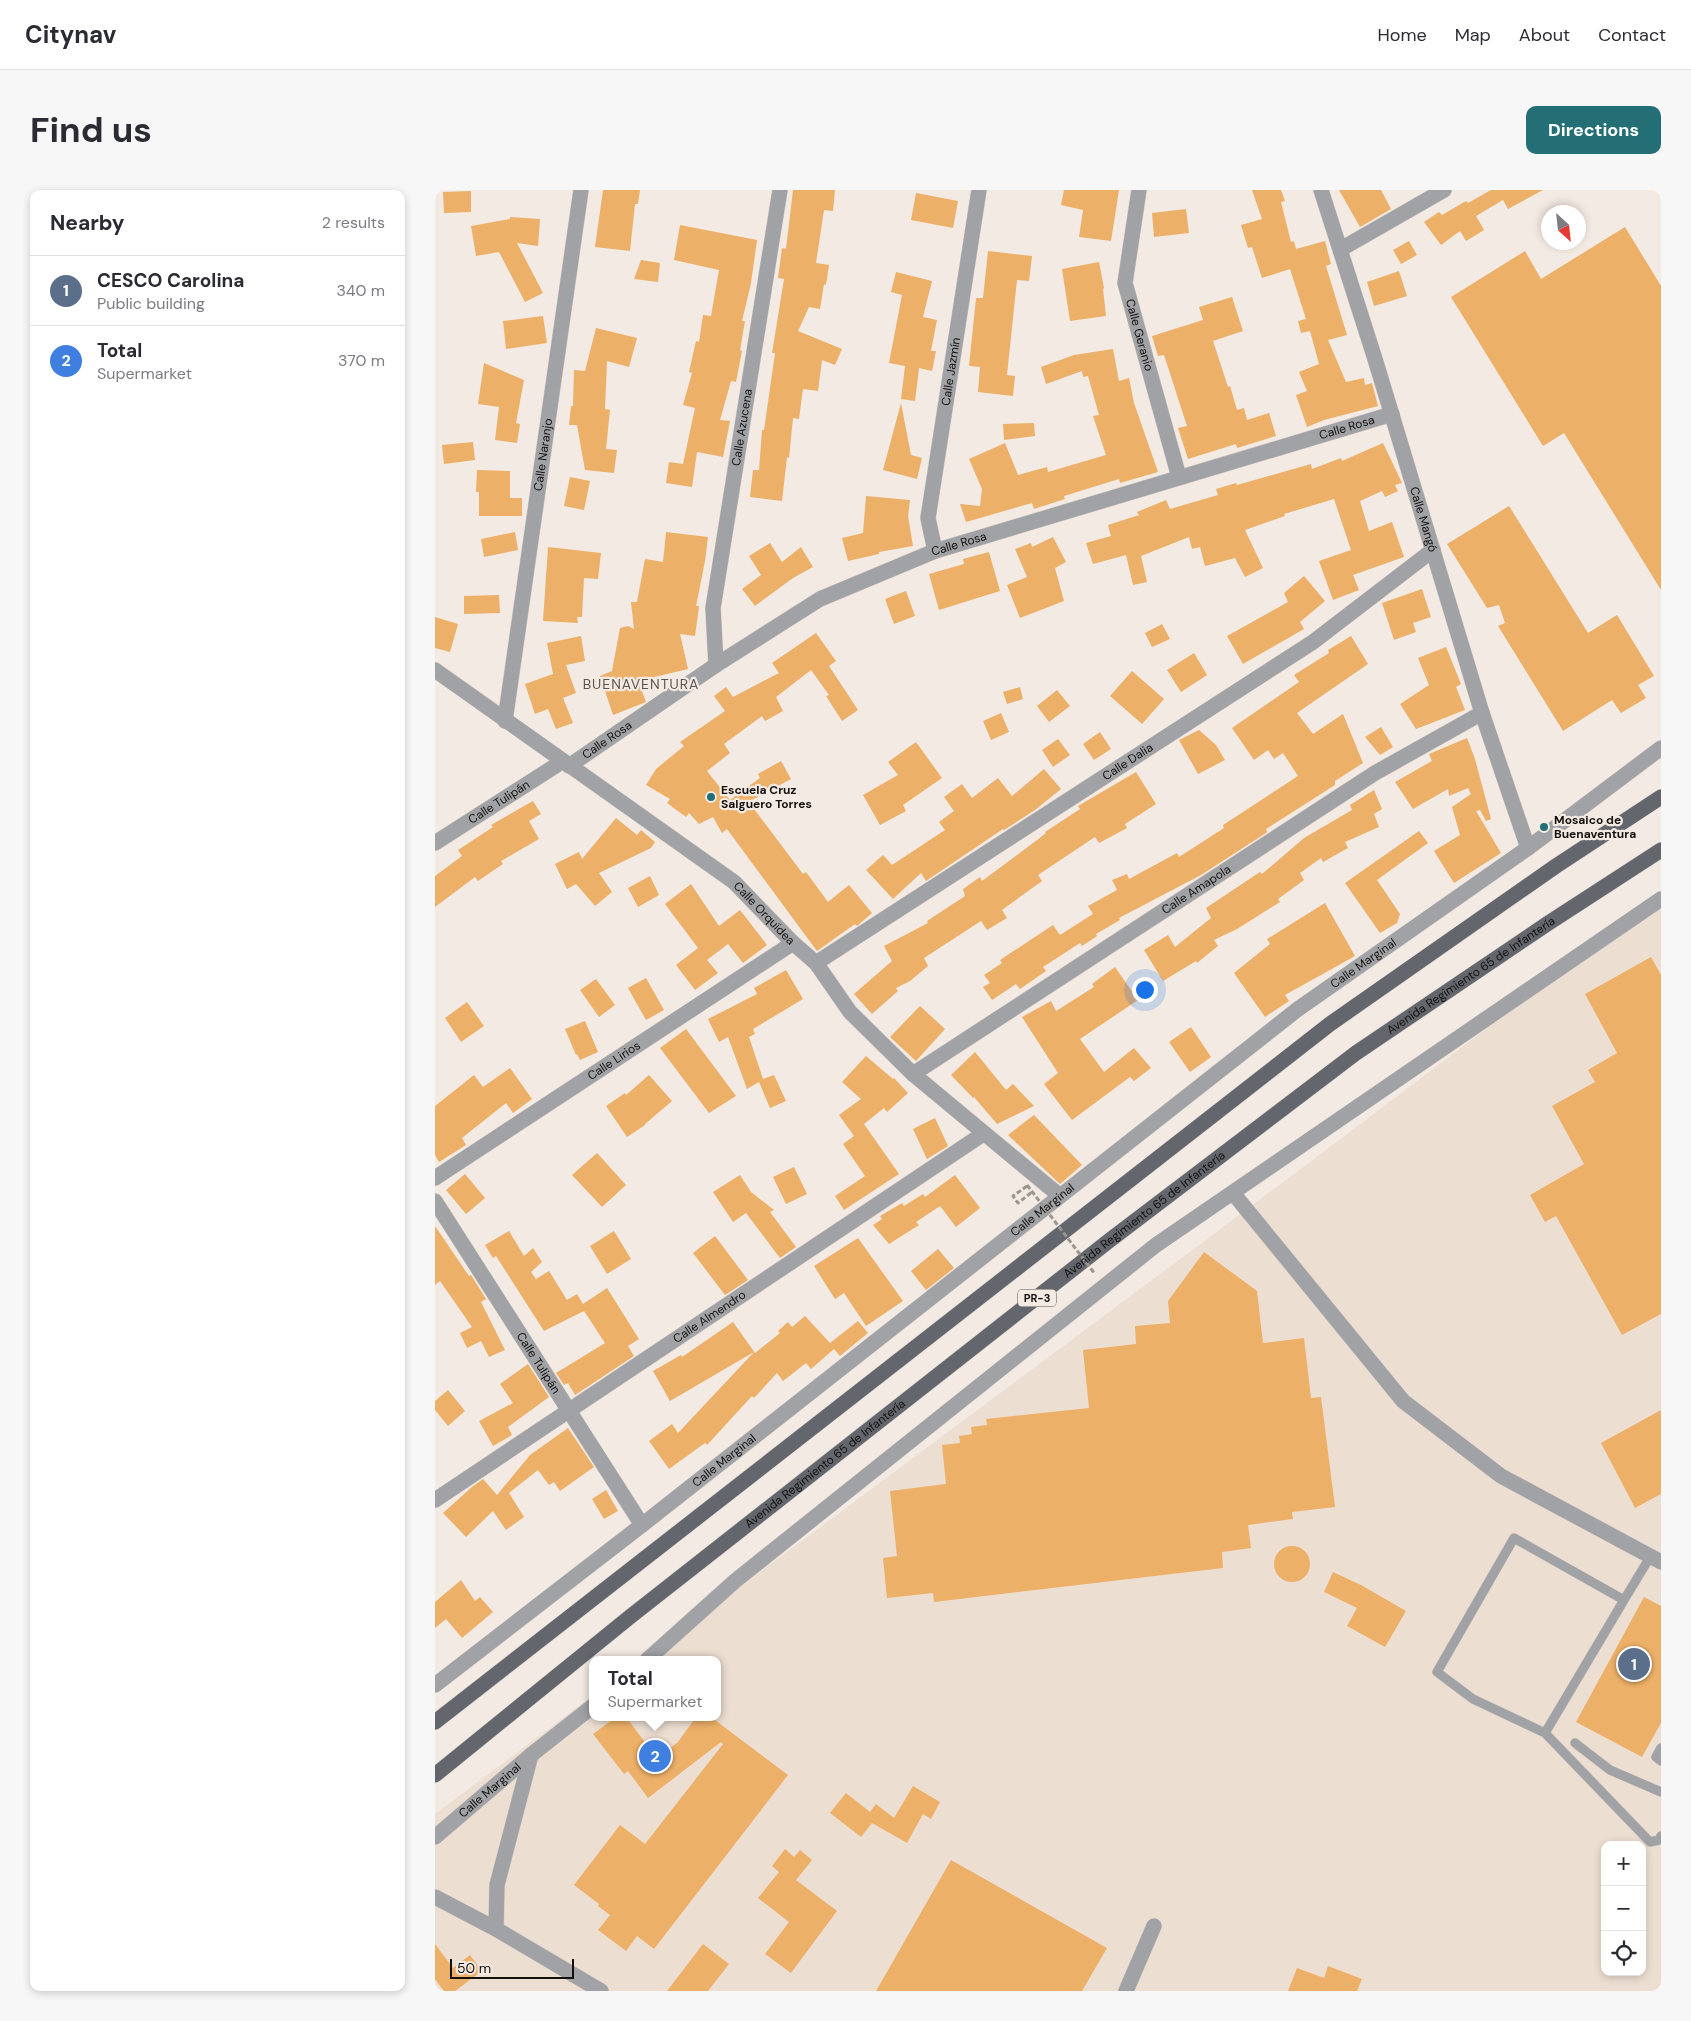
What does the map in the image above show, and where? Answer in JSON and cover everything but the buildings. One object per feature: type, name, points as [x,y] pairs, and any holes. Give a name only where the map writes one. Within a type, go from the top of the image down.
[{"type":"main road","name":"PR-3","points":[[435,1722],[1331,1024],[1556,866],[1661,797]]},
{"type":"main road","name":"Avenida Regimiento 65 de Infantería","points":[[435,1775],[639,1610],[1102,1246],[1356,1053],[1547,924],[1661,850]]},
{"type":"street","name":"Calle Naranjo","points":[[505,721],[581,190]]},
{"type":"street","name":"Calle Azucena","points":[[716,666],[713,608],[780,190]]},
{"type":"street","name":"Calle Jazmín","points":[[935,551],[928,518],[979,190]]},
{"type":"street","name":"Calle Geranio","points":[[1139,190],[1125,282],[1179,477]]},
{"type":"street","name":"Calle Mangó","points":[[1321,190],[1392,414],[1482,713],[1528,848]]},
{"type":"street","points":[[1341,249],[1444,190]]},
{"type":"street","name":"Calle Rosa","points":[[566,763],[820,599],[935,551],[1392,414]]},
{"type":"street","name":"Calle Dalia","points":[[816,963],[1313,642],[1433,550]]},
{"type":"street","name":"Calle Orquídea","points":[[435,670],[734,882],[793,943],[816,963],[850,1012],[913,1074],[1059,1196]]},
{"type":"street","name":"Calle Amapola","points":[[913,1074],[1375,773],[1482,713]]},
{"type":"street","name":"Calle Marginal","points":[[435,1685],[642,1525],[1298,1009],[1528,848],[1661,748]]},
{"type":"street","name":"Calle Tulipán","points":[[435,843],[566,763]]},
{"type":"street","points":[[651,1656],[735,1581],[1156,1245],[1661,899]]},
{"type":"street","name":"Calle Lirios","points":[[435,1178],[793,943]]},
{"type":"street","name":"Calle Almendro","points":[[435,1500],[983,1134]]},
{"type":"street","points":[[1233,1194],[1403,1401],[1501,1476],[1656,1559]]},
{"type":"street","name":"Calle Tulipán","points":[[435,1201],[642,1525]]},
{"type":"street","name":"Calle Marginal","points":[[435,1837],[531,1755],[589,1709]]},
{"type":"street","points":[[496,1930],[497,1885],[531,1755]]},
{"type":"street","points":[[435,1896],[601,1991]]},
{"type":"street","points":[[1126,1991],[1154,1926]]},
{"type":"lane","points":[[1623,1600],[1514,1538],[1437,1672],[1473,1699],[1545,1733],[1651,1842],[1659,1840],[1661,1836]]},
{"type":"lane","points":[[1545,1733],[1623,1600],[1656,1559]]},
{"type":"lane","points":[[1575,1743],[1610,1770],[1661,1792]]},
{"type":"lane","points":[[1661,1748],[1656,1756],[1661,1760]]},
{"type":"path","points":[[1026,1196],[1018,1203],[1013,1196],[1027,1185],[1095,1274]]},
{"type":"shaded area","points":[[1661,896],[1661,1991],[435,1991],[435,1814],[589,1698],[589,1721],[721,1721],[721,1656],[647,1656],[1301,1169]]},
{"type":"place","name":"Escuela Cruz Salguero Torres","points":[[711,797]]},
{"type":"place","name":"Mosaico de Buenaventura","points":[[1544,827]]},
{"type":"place","name":"CESCO Carolina","points":[[1634,1664]]},
{"type":"place","name":"Total","points":[[655,1756]]},
{"type":"district","name":"BUENAVENTURA","points":[[641,684]]}]
